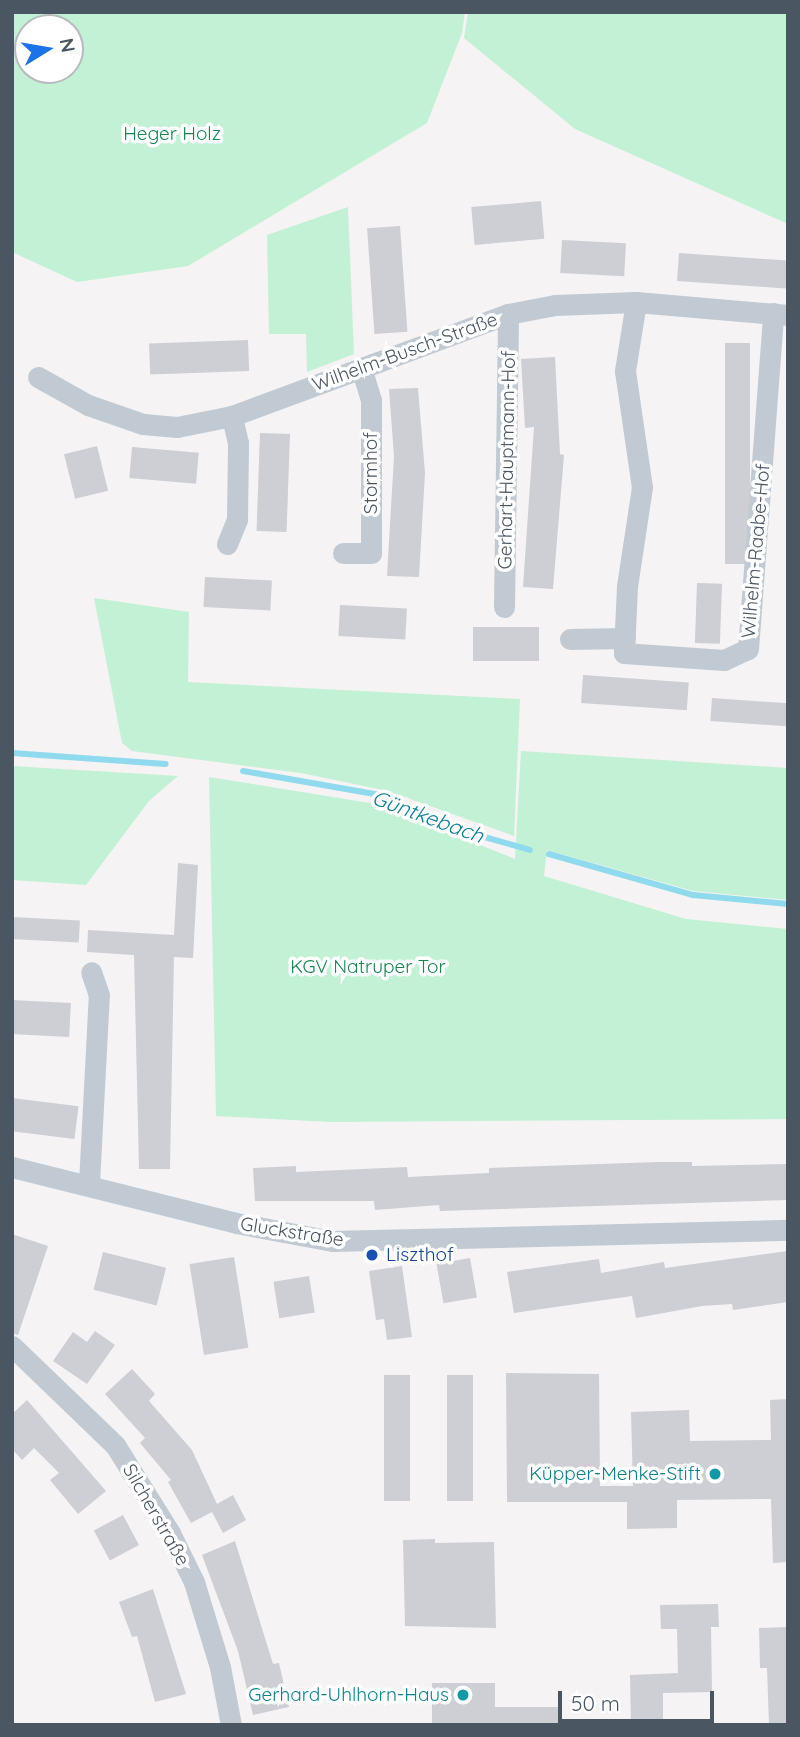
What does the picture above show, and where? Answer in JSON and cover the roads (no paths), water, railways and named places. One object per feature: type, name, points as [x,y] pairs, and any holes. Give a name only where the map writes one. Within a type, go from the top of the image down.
[{"type":"street","name":"Wilhelm-Busch-Straße","points":[[38,377],[88,405],[142,424],[177,426],[232,416],[509,314],[555,305],[636,302],[780,314]]},
{"type":"street","points":[[570,639],[625,638],[627,586],[642,487],[625,371],[636,302]]},
{"type":"street","name":"Gerhart-Hauptmann-Hof","points":[[504,607],[509,314]]},
{"type":"street","name":"Wilhelm-Raabe-Hof","points":[[625,638],[624,653],[724,660],[748,649],[780,314]]},
{"type":"street","name":"Stormhof","points":[[343,553],[371,553],[371,400],[362,367]]},
{"type":"street","points":[[227,544],[237,519],[238,443],[232,416]]},
{"type":"street","points":[[89,1183],[99,995],[91,972]]},
{"type":"street","name":"Gluckstraße","points":[[12,1167],[89,1183],[236,1223],[331,1241],[788,1230]]},
{"type":"street","name":"Silcherstraße","points":[[12,1346],[115,1445],[163,1521],[194,1582],[220,1667],[231,1725]]},
{"type":"waterway","name":"Güntkebach","points":[[12,753],[166,764]]},
{"type":"waterway","name":"Güntkebach","points":[[243,771],[386,796],[474,834],[530,850]]},
{"type":"waterway","name":"Güntkebach","points":[[549,854],[693,895],[788,904]]},
{"type":"place","name":"Liszthof","points":[[372,1255]]},
{"type":"place","name":"Küpper-Menke-Stift","points":[[715,1474]]},
{"type":"place","name":"Gerhard-Uhlhorn-Haus","points":[[463,1695]]},
{"type":"park label","name":"Heger Holz","points":[[172,134]]},
{"type":"park label","name":"KGV Natruper Tor","points":[[368,967]]}]
